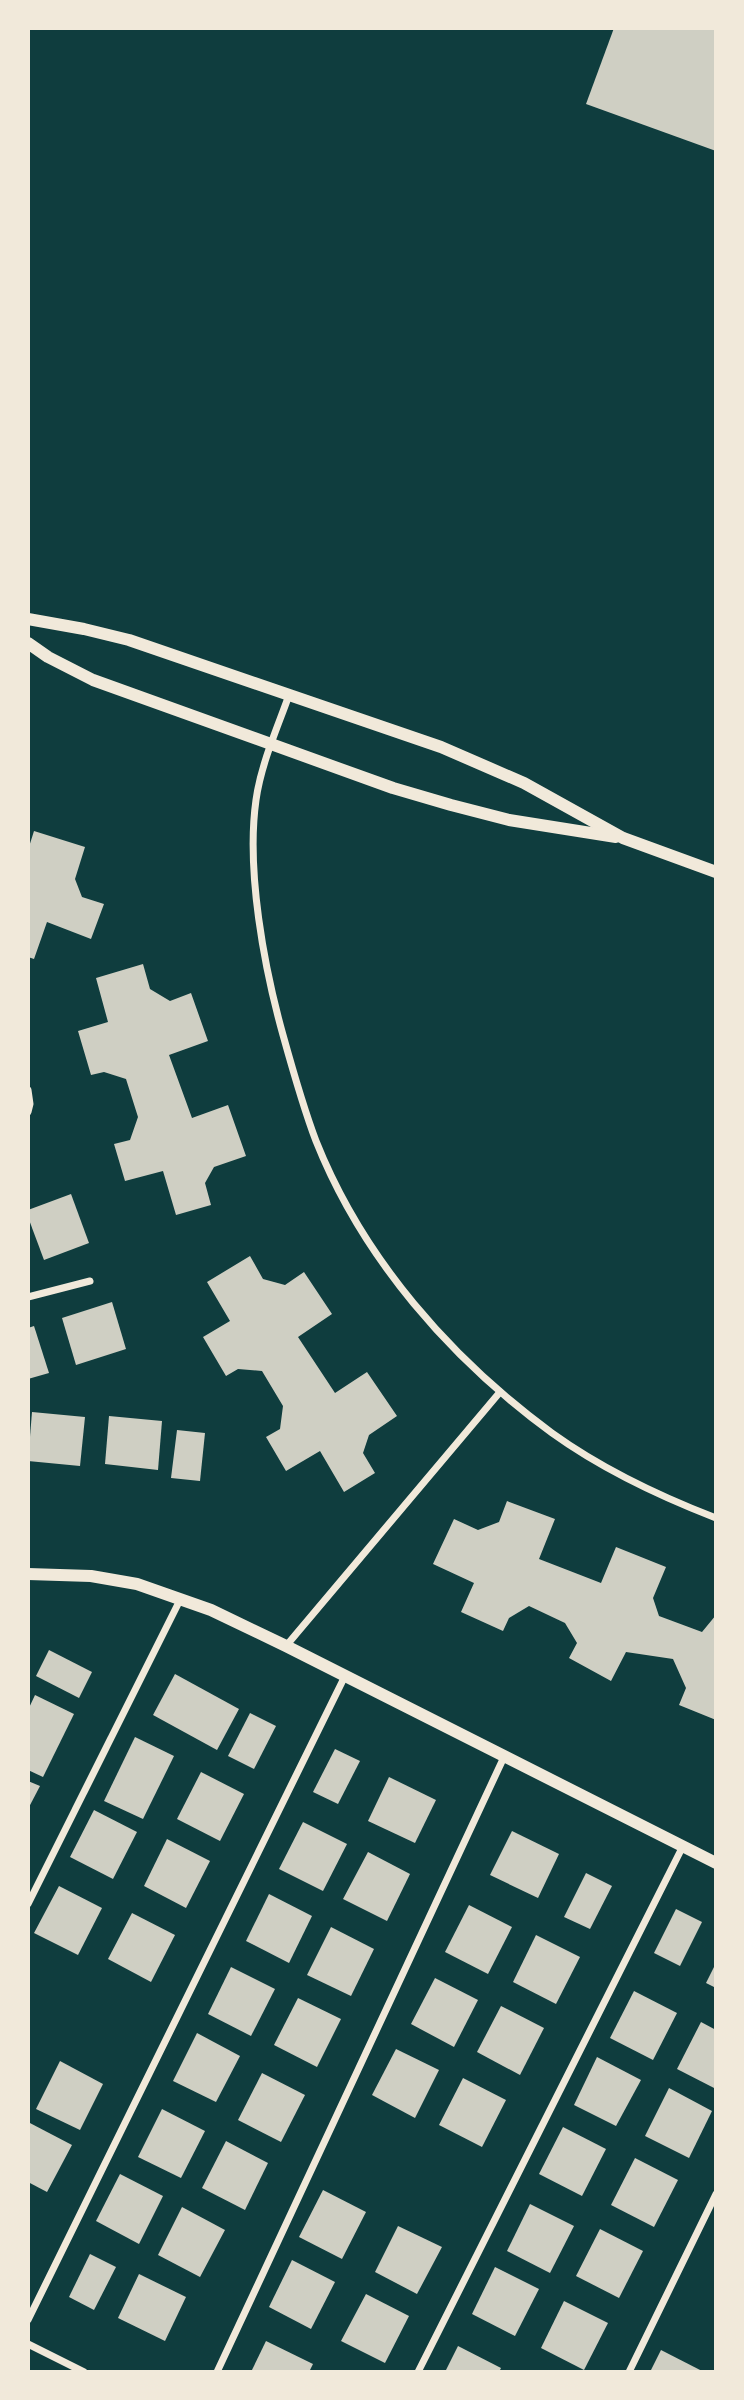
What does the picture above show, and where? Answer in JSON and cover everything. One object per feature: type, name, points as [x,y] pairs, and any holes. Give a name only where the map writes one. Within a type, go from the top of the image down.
[{"type":"street","points":[[28,619],[129,640],[441,747],[554,799],[623,838],[716,872]]},
{"type":"street","points":[[28,643],[48,657],[93,680],[271,745],[451,805],[509,820],[623,838]]},
{"type":"street","points":[[289,694],[256,800],[254,845],[258,898],[277,1014],[295,1079],[317,1142],[342,1196],[373,1248],[408,1297],[452,1347],[500,1392],[554,1434],[613,1471],[675,1502],[716,1518]]},
{"type":"street","points":[[28,1090],[28,1112]]},
{"type":"street","points":[[28,1297],[90,1281]]},
{"type":"street","points":[[286,1646],[500,1392]]},
{"type":"street","points":[[28,1574],[91,1576],[137,1584],[181,1598],[286,1646],[716,1863]]},
{"type":"street","points":[[28,1904],[181,1598]]},
{"type":"street","points":[[28,2320],[345,1676]]},
{"type":"street","points":[[217,2372],[504,1756]]},
{"type":"street","points":[[418,2372],[683,1846]]},
{"type":"street","points":[[629,2372],[716,2194]]},
{"type":"street","points":[[28,2344],[84,2372]]},
{"type":"building","points":[[614,28],[716,28],[716,151],[586,104]]},
{"type":"building","points":[[34,831],[85,847],[75,879],[82,897],[104,904],[91,939],[47,922],[34,959],[28,957],[28,850]]},
{"type":"building","points":[[143,964],[150,989],[170,1001],[191,993],[208,1041],[169,1055],[192,1118],[228,1105],[246,1156],[214,1167],[205,1183],[211,1205],[176,1215],[163,1171],[125,1181],[114,1144],[130,1140],[138,1117],[126,1079],[104,1072],[91,1075],[78,1031],[108,1022],[96,978]]},
{"type":"building","points":[[71,1194],[89,1243],[44,1260],[28,1217],[28,1210]]},
{"type":"building","points":[[250,1256],[263,1279],[285,1285],[304,1272],[332,1314],[298,1337],[335,1393],[367,1372],[397,1416],[369,1435],[363,1453],[375,1473],[344,1492],[320,1451],[286,1471],[266,1437],[280,1429],[283,1406],[262,1371],[238,1369],[226,1376],[203,1337],[230,1321],[207,1282]]},
{"type":"building","points":[[112,1302],[126,1349],[76,1365],[62,1318]]},
{"type":"building","points":[[34,1326],[49,1373],[28,1379],[28,1328]]},
{"type":"building","points":[[32,1412],[85,1417],[80,1466],[28,1461]]},
{"type":"building","points":[[109,1416],[162,1421],[158,1470],[105,1464]]},
{"type":"building","points":[[177,1430],[205,1433],[200,1481],[171,1478]]},
{"type":"building","points":[[507,1501],[555,1519],[539,1559],[601,1583],[616,1547],[666,1567],[653,1598],[659,1616],[702,1632],[716,1615],[716,1720],[679,1705],[686,1688],[673,1659],[626,1652],[611,1681],[569,1658],[577,1643],[565,1623],[529,1606],[509,1618],[503,1631],[461,1612],[474,1583],[433,1564],[454,1519],[478,1530],[499,1522]]},
{"type":"building","points":[[49,1650],[92,1672],[79,1698],[36,1676]]},
{"type":"building","points":[[175,1674],[239,1709],[217,1750],[153,1715]]},
{"type":"building","points":[[35,1695],[74,1714],[43,1777],[28,1770],[28,1710]]},
{"type":"building","points":[[250,1713],[276,1726],[254,1769],[228,1756]]},
{"type":"building","points":[[135,1737],[174,1756],[143,1819],[104,1801]]},
{"type":"building","points":[[335,1749],[360,1761],[338,1804],[313,1792]]},
{"type":"building","points":[[201,1772],[244,1794],[220,1841],[177,1819]]},
{"type":"building","points":[[389,1777],[436,1800],[415,1843],[368,1821]]},
{"type":"building","points":[[28,1781],[40,1786],[28,1809]]},
{"type":"building","points":[[94,1810],[137,1832],[113,1879],[70,1857]]},
{"type":"building","points":[[303,1822],[347,1844],[323,1891],[279,1869]]},
{"type":"building","points":[[512,1831],[559,1854],[538,1898],[490,1875]]},
{"type":"building","points":[[167,1839],[210,1861],[186,1908],[144,1886]]},
{"type":"building","points":[[368,1852],[410,1874],[387,1921],[343,1899]]},
{"type":"building","points":[[586,1873],[612,1886],[590,1929],[564,1917]]},
{"type":"building","points":[[59,1886],[102,1908],[78,1955],[34,1933]]},
{"type":"building","points":[[269,1894],[312,1916],[289,1963],[246,1941]]},
{"type":"building","points":[[469,1905],[512,1927],[488,1974],[445,1952]]},
{"type":"building","points":[[676,1909],[702,1922],[680,1966],[654,1953]]},
{"type":"building","points":[[132,1913],[175,1935],[151,1982],[108,1959]]},
{"type":"building","points":[[331,1927],[374,1949],[351,1996],[307,1975]]},
{"type":"building","points":[[536,1935],[580,1957],[556,2004],[513,1982]]},
{"type":"building","points":[[716,1963],[716,1988],[706,1983]]},
{"type":"building","points":[[231,1967],[275,1989],[251,2036],[208,2014]]},
{"type":"building","points":[[435,1978],[478,2000],[454,2047],[411,2024]]},
{"type":"building","points":[[634,1991],[677,2013],[653,2060],[610,2038]]},
{"type":"building","points":[[298,1998],[341,2019],[317,2067],[274,2045]]},
{"type":"building","points":[[501,2006],[544,2028],[520,2075],[477,2052]]},
{"type":"building","points":[[701,2022],[716,2030],[716,2089],[677,2069]]},
{"type":"building","points":[[197,2033],[240,2056],[216,2102],[173,2081]]},
{"type":"building","points":[[396,2049],[439,2070],[415,2118],[372,2095]]},
{"type":"building","points":[[597,2057],[641,2080],[616,2126],[574,2105]]},
{"type":"building","points":[[60,2061],[103,2084],[80,2130],[36,2109]]},
{"type":"building","points":[[262,2073],[305,2095],[281,2142],[238,2120]]},
{"type":"building","points":[[463,2078],[506,2100],[482,2147],[439,2125]]},
{"type":"building","points":[[669,2088],[712,2111],[689,2158],[645,2136]]},
{"type":"building","points":[[162,2109],[205,2131],[181,2178],[138,2157]]},
{"type":"building","points":[[28,2122],[72,2145],[47,2192],[28,2182]]},
{"type":"building","points":[[563,2127],[606,2149],[582,2196],[539,2174]]},
{"type":"building","points":[[226,2141],[268,2163],[245,2210],[202,2188]]},
{"type":"building","points":[[635,2158],[678,2180],[654,2227],[611,2205]]},
{"type":"building","points":[[120,2174],[163,2196],[139,2244],[96,2221]]},
{"type":"building","points":[[323,2190],[366,2212],[342,2259],[299,2237]]},
{"type":"building","points":[[530,2204],[574,2226],[550,2273],[507,2251]]},
{"type":"building","points":[[182,2207],[225,2230],[200,2277],[158,2255]]},
{"type":"building","points":[[398,2226],[442,2247],[417,2294],[375,2272]]},
{"type":"building","points":[[600,2229],[643,2251],[619,2298],[576,2276]]},
{"type":"building","points":[[90,2254],[116,2267],[94,2310],[69,2297]]},
{"type":"building","points":[[292,2260],[335,2282],[311,2329],[269,2307]]},
{"type":"building","points":[[495,2267],[539,2289],[515,2336],[472,2314]]},
{"type":"building","points":[[139,2274],[186,2297],[165,2341],[118,2318]]},
{"type":"building","points":[[366,2294],[409,2316],[385,2363],[341,2341]]},
{"type":"building","points":[[564,2301],[608,2323],[584,2370],[541,2348]]},
{"type":"building","points":[[266,2341],[313,2364],[309,2372],[251,2372]]},
{"type":"building","points":[[458,2346],[501,2368],[499,2372],[445,2372]]},
{"type":"building","points":[[661,2350],[704,2372],[650,2372]]}]
